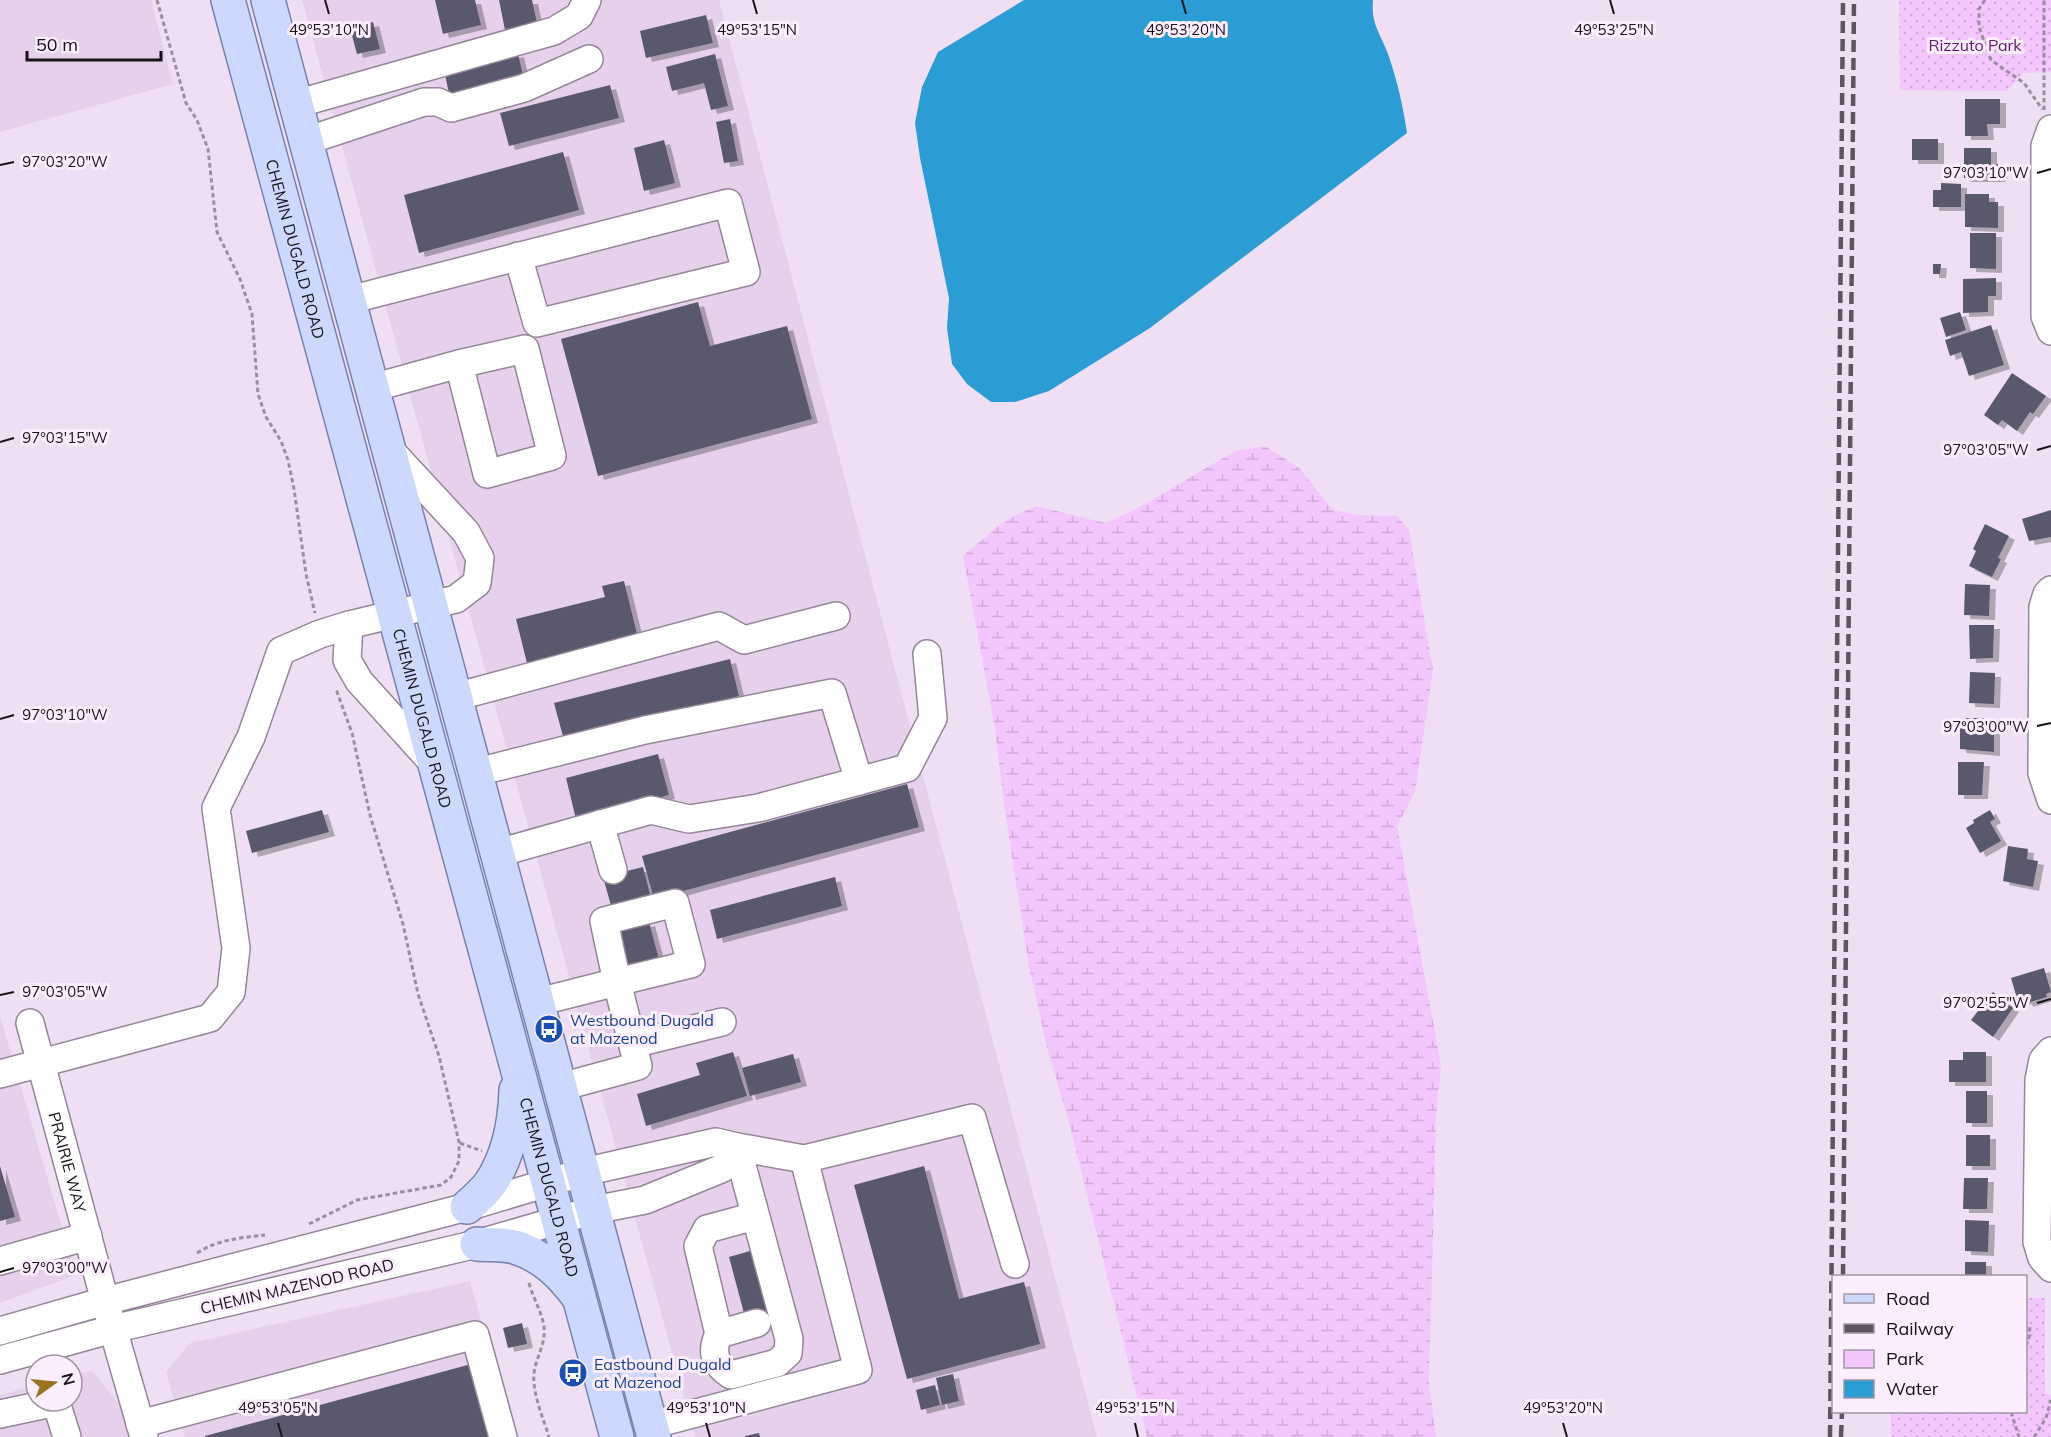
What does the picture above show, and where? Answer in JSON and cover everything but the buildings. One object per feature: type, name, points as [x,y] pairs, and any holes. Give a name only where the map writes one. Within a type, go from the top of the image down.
[{"type":"main road","name":"CHEMIN DUGALD ROAD","points":[[228,0],[616,1437]]},
{"type":"main road","points":[[268,0],[652,1431]]},
{"type":"main road","points":[[467,1207],[489,1186],[504,1159],[516,1118],[516,1061]]},
{"type":"main road","points":[[477,1244],[514,1247],[537,1257],[557,1270],[579,1298]]},
{"type":"street","points":[[296,104],[554,31],[579,16],[587,0]]},
{"type":"street","points":[[306,141],[424,102],[438,102],[451,108],[524,88],[589,59]]},
{"type":"street","points":[[2047,119],[2044,146],[2048,232],[2046,316],[2051,332]]},
{"type":"street","points":[[349,300],[728,203],[746,272],[537,323]]},
{"type":"street","points":[[459,364],[487,474],[552,456],[525,349],[537,323],[518,256]]},
{"type":"street","points":[[372,388],[525,349]]},
{"type":"street","points":[[0,1074],[210,1018],[231,992],[236,948],[216,808],[251,737],[281,651],[320,634],[349,625],[456,599],[477,583],[480,558],[466,532],[389,449]]},
{"type":"street","points":[[2051,590],[2047,594],[2043,607],[2047,692],[2042,772],[2051,800]]},
{"type":"street","points":[[455,697],[719,626],[744,640],[836,616]]},
{"type":"street","points":[[349,625],[348,660],[359,681],[434,764]]},
{"type":"street","points":[[498,853],[651,810],[689,819],[758,808],[907,768],[933,718],[927,654]]},
{"type":"street","points":[[477,772],[645,730],[832,693],[859,781]]},
{"type":"street","points":[[600,824],[613,870]]},
{"type":"street","points":[[538,1002],[617,982],[638,1066],[561,1087]]},
{"type":"street","points":[[633,1044],[722,1022]]},
{"type":"street","name":"PRAIRIE WAY","points":[[30,1023],[142,1431]]},
{"type":"street","points":[[2051,1052],[2043,1060],[2039,1080],[2044,1159],[2037,1242],[2042,1258],[2051,1268]]},
{"type":"street","points":[[652,1431],[858,1370],[804,1159],[972,1119],[1015,1264]]},
{"type":"street","name":"CHEMIN MAZENOD ROAD","points":[[0,1331],[105,1301],[467,1207],[584,1172],[716,1142],[804,1159]]},
{"type":"street","points":[[737,1147],[789,1339],[777,1338],[763,1353],[766,1365],[732,1375],[721,1368],[714,1357],[715,1343],[719,1334],[698,1246],[706,1229],[755,1216]]},
{"type":"street","name":"CHEMIN MAZENOD ROAD","points":[[0,1360],[113,1329],[477,1244],[594,1210],[645,1200],[723,1168],[737,1147]]},
{"type":"street","points":[[0,1261],[88,1236]]},
{"type":"street","points":[[719,1334],[758,1323]]},
{"type":"street","points":[[142,1431],[475,1335],[503,1437]]},
{"type":"street","points":[[0,1414],[56,1402],[67,1437]]},
{"type":"path","points":[[157,0],[186,103],[197,120],[208,149],[217,232],[240,279],[252,314],[258,394],[288,460],[306,574],[320,634]]},
{"type":"path","points":[[1985,0],[1979,9],[1979,27],[1991,60],[2024,83],[2047,119]]},
{"type":"path","points":[[2044,0],[2047,119]]},
{"type":"path","points":[[303,1227],[357,1200],[441,1185],[452,1177],[459,1161],[459,1142],[440,1056],[418,994],[403,924],[370,815],[356,746],[335,686]]},
{"type":"path","points":[[459,1142],[484,1152]]},
{"type":"path","points":[[192,1257],[208,1246],[229,1239],[271,1234]]},
{"type":"path","points":[[529,1276],[544,1330],[543,1343],[534,1374],[536,1391],[549,1437]]},
{"type":"path","points":[[2027,1342],[2030,1325]]},
{"type":"path","points":[[2034,1437],[2046,1418],[2051,1400]]},
{"type":"path","points":[[2011,1413],[2019,1437]]},
{"type":"shaded area","points":[[0,0],[151,0],[173,84],[0,132]]},
{"type":"shaded area","points":[[302,0],[719,0],[1097,1437],[695,1437]]},
{"type":"shaded area","points":[[0,1016],[76,1275],[0,1303]]},
{"type":"shaded area","points":[[470,1281],[514,1437],[185,1437],[166,1372],[190,1343]]},
{"type":"shaded area","points":[[92,1371],[121,1406],[130,1437],[0,1437],[0,1395],[24,1388],[24,1413],[84,1413],[84,1373]]},
{"type":"green space","name":"Rizzuto Park","points":[[1899,0],[2051,0],[2051,72],[2023,73],[2007,91],[1900,90]]},
{"type":"green space","points":[[1265,446],[1299,468],[1333,510],[1359,515],[1397,516],[1409,530],[1433,670],[1415,792],[1397,826],[1441,1065],[1436,1118],[1429,1383],[1436,1437],[1147,1437],[1069,1122],[1048,1051],[1029,967],[1003,798],[995,728],[963,556],[1004,521],[1036,506],[1106,523],[1140,507],[1235,451]]},
{"type":"green space","points":[[2027,1298],[2045,1298],[2045,1394],[2051,1395],[2051,1437],[1891,1437],[1891,1413],[2027,1413]]},
{"type":"water","points":[[1024,0],[1373,0],[1375,22],[1394,73],[1407,133],[1150,328],[1049,391],[1015,402],[991,402],[967,384],[952,364],[947,328],[949,298],[915,123],[922,87],[938,52]]},
{"type":"railway","points":[[1830,1437],[1843,0]]},
{"type":"railway","points":[[1843,1275],[1854,0]]},
{"type":"railway","points":[[1841,1437],[1842,1413]]},
{"type":"place","name":"Westbound Dugald at Mazenod","points":[[549,1029]]},
{"type":"place","name":"Eastbound Dugald at Mazenod","points":[[573,1373]]}]
